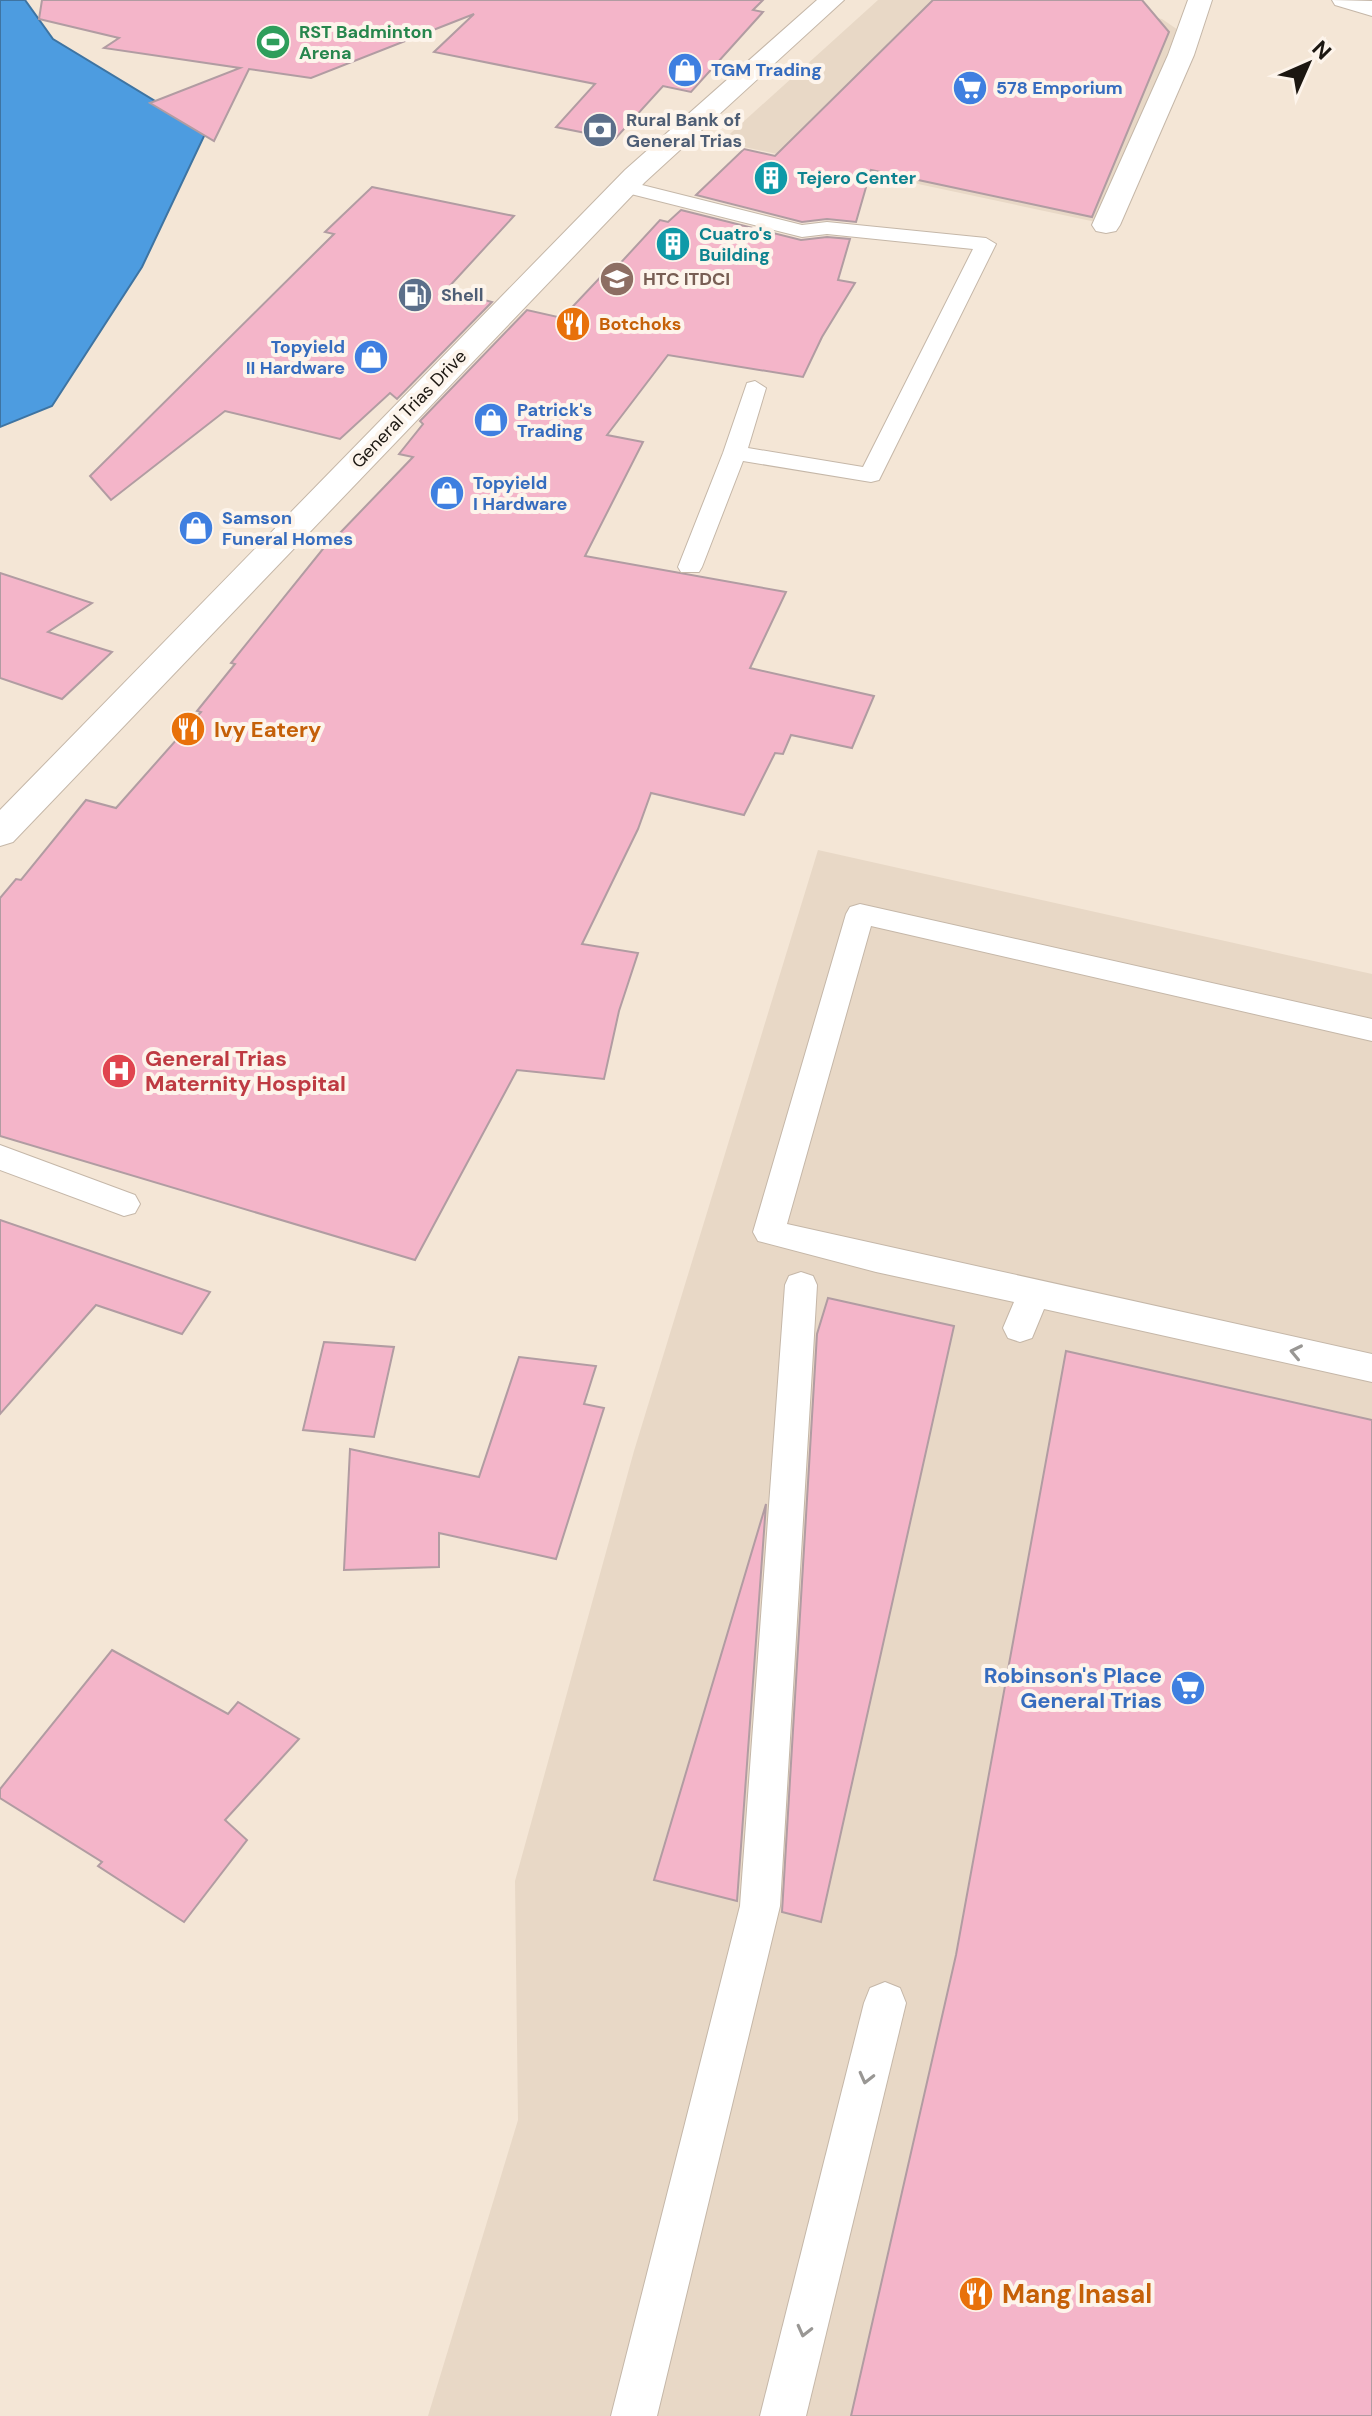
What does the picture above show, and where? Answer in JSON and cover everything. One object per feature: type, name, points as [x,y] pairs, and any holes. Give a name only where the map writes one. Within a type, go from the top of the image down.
[{"type":"main road","name":"General Trias Drive","points":[[0,833],[630,182],[832,0]]},
{"type":"main road","points":[[1106,225],[1181,55],[1200,0]]},
{"type":"main road","points":[[1344,0],[1372,9]]},
{"type":"lane","points":[[630,182],[802,231],[827,228],[986,244],[871,475],[735,453]]},
{"type":"lane","points":[[690,567],[735,453],[755,388]]},
{"type":"lane","points":[[1372,1030],[860,914],[769,1232],[1372,1368]]},
{"type":"lane","points":[[0,1157],[124,1204]]},
{"type":"lane","points":[[634,2416],[760,1906],[801,1285]]},
{"type":"lane","points":[[1020,1328],[1034,1294]]},
{"type":"lane","points":[[783,2416],[885,2003]]},
{"type":"shaded area","name":"578 Emporium","points":[[878,0],[1073,0],[1162,19],[1184,34],[1096,222],[721,142]]},
{"type":"shaded area","points":[[818,850],[1372,974],[1372,2416],[428,2416],[518,2120],[515,1881],[634,1451]]},
{"type":"water","points":[[0,0],[25,0],[53,39],[206,132],[142,267],[52,406],[0,427]]},
{"type":"building","points":[[42,0],[763,0],[753,10],[763,12],[691,92],[663,86],[615,139],[556,127],[595,84],[434,52],[474,14],[311,78],[249,69],[214,141],[150,103],[240,68],[104,48],[119,38],[39,19]]},
{"type":"building","name":"578 Emporium","points":[[933,0],[1142,0],[1169,32],[1092,217],[871,170],[856,222],[827,219],[802,222],[696,195],[744,149],[775,156]]},
{"type":"building","points":[[372,187],[514,216],[446,290],[492,302],[397,399],[390,393],[340,439],[225,411],[111,500],[90,476],[334,234],[325,232]]},
{"type":"building","points":[[681,210],[801,240],[827,237],[850,239],[838,280],[855,283],[822,337],[803,377],[668,355],[607,435],[643,442],[585,556],[786,592],[750,668],[874,696],[852,748],[791,735],[783,754],[775,753],[744,815],[651,793],[638,829],[582,944],[638,953],[619,1011],[604,1079],[517,1070],[415,1260],[0,1136],[0,898],[16,879],[21,880],[86,800],[116,808],[201,712],[197,711],[235,664],[231,663],[335,534],[338,535],[413,457],[399,454],[423,424],[420,421],[527,310],[562,318],[610,267],[615,269],[660,220],[668,222]]},
{"type":"building","points":[[0,573],[92,603],[48,632],[112,652],[62,699],[0,678]]},
{"type":"building","points":[[0,1220],[210,1292],[182,1334],[96,1305],[0,1414]]},
{"type":"building","points":[[828,1298],[954,1326],[821,1922],[782,1912],[817,1334]]},
{"type":"building","points":[[324,1342],[394,1347],[374,1437],[303,1430]]},
{"type":"building","name":"Robinson's Place General Trias","points":[[1066,1351],[1372,1420],[1372,2416],[851,2416],[956,1955]]},
{"type":"building","points":[[519,1357],[596,1366],[584,1404],[604,1408],[556,1559],[439,1533],[439,1567],[344,1570],[350,1449],[479,1477]]},
{"type":"building","points":[[766,1504],[737,1901],[654,1880]]},
{"type":"building","points":[[112,1650],[228,1714],[238,1702],[299,1739],[225,1820],[247,1840],[184,1922],[98,1866],[102,1862],[0,1798],[0,1789]]},
{"type":"place","name":"RST Badminton Arena","points":[[273,42]]},
{"type":"place","name":"TGM Trading","points":[[685,70]]},
{"type":"place","name":"578 Emporium","points":[[970,88]]},
{"type":"place","name":"Rural Bank of General Trias","points":[[600,130]]},
{"type":"place","name":"Tejero Center","points":[[771,178]]},
{"type":"place","name":"Cuatro's Building","points":[[673,244]]},
{"type":"place","name":"HTC ITDCI","points":[[617,279]]},
{"type":"place","name":"Shell","points":[[415,295]]},
{"type":"place","name":"Botchoks","points":[[573,324]]},
{"type":"place","name":"Topyield II Hardware","points":[[371,357]]},
{"type":"place","name":"Patrick's Trading","points":[[491,420]]},
{"type":"place","name":"Topyield I Hardware","points":[[447,493]]},
{"type":"place","name":"Samson Funeral Homes","points":[[196,528]]},
{"type":"place","name":"Ivy Eatery","points":[[188,729]]},
{"type":"place","name":"General Trias Maternity Hospital","points":[[119,1071]]},
{"type":"place","name":"Robinson's Place General Trias","points":[[1188,1688]]},
{"type":"place","name":"Mang Inasal","points":[[976,2294]]}]
